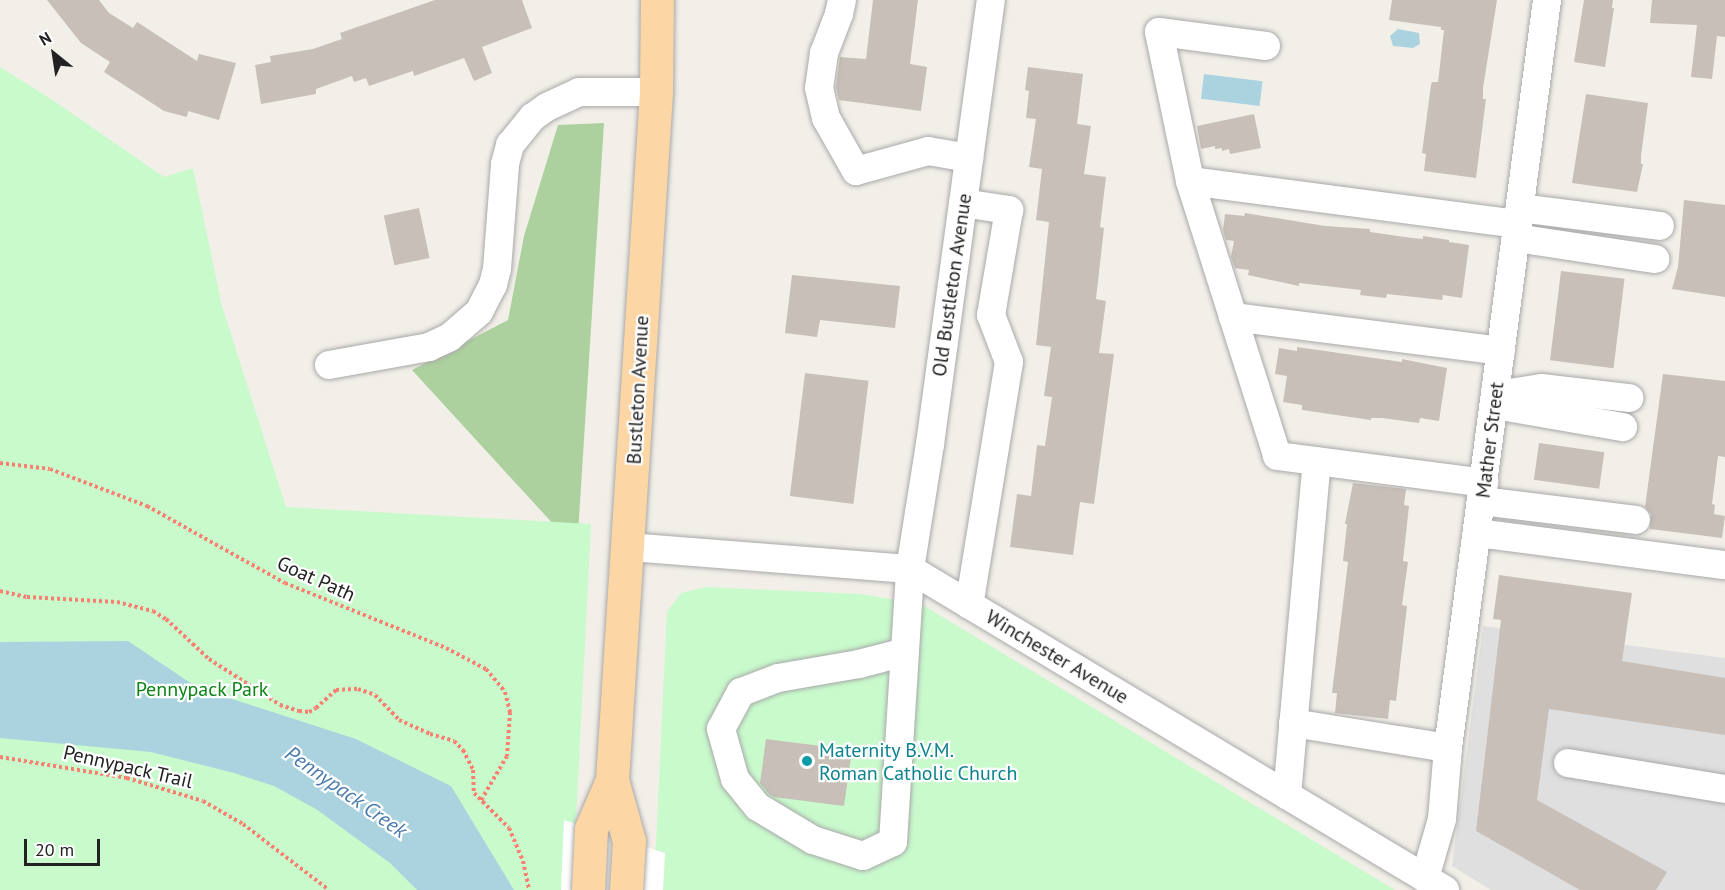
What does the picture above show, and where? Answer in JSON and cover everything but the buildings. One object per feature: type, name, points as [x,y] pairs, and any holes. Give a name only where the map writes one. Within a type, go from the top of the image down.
[{"type":"main road","name":"Bustleton Avenue","points":[[588,890],[591,829],[612,780],[629,548],[656,92],[657,0]]},
{"type":"main road","name":"Bustleton Avenue","points":[[612,780],[629,841],[626,890]]},
{"type":"street","points":[[842,0],[824,53],[819,88],[826,118],[856,171],[928,151],[969,158]]},
{"type":"street","name":"Old Bustleton Avenue","points":[[905,652],[859,664],[778,678],[741,692],[720,729],[735,779],[758,807],[813,840],[863,856],[893,842],[905,652],[910,569],[991,0]]},
{"type":"street","name":"Mather Street","points":[[1435,884],[1448,748],[1547,0]]},
{"type":"street","points":[[1266,45],[1159,32],[1190,181],[1277,456],[1317,461],[1636,520]]},
{"type":"street","points":[[329,365],[429,347],[450,337],[479,312],[490,292],[497,269],[505,164],[510,145],[533,117],[547,107],[579,92],[656,92]]},
{"type":"street","points":[[1190,181],[1518,223],[1660,226]]},
{"type":"street","points":[[963,203],[1009,210],[991,315],[1009,362],[969,605]]},
{"type":"street","points":[[1518,223],[1655,259]]},
{"type":"street","points":[[1233,317],[1501,351]]},
{"type":"street","points":[[1495,400],[1541,388],[1629,398]]},
{"type":"street","points":[[1495,400],[1623,427]]},
{"type":"street","points":[[1287,795],[1317,461]]},
{"type":"street","points":[[1478,533],[1725,565]]},
{"type":"street","name":"Winchester Avenue","points":[[629,548],[910,569],[1435,884]]},
{"type":"street","points":[[1293,723],[1448,748]]},
{"type":"street","points":[[1568,763],[1725,789]]},
{"type":"path","name":"Goat Path","points":[[0,463],[50,470],[147,506],[285,583],[446,648],[486,669],[505,692],[510,712],[507,756],[480,802]]},
{"type":"path","points":[[0,591],[27,597],[117,602],[153,611],[166,619],[209,659],[280,705],[299,711],[309,712],[336,690],[358,689],[375,695],[399,720],[454,741],[463,750],[471,761],[474,793],[480,802],[509,828],[523,861],[530,890]]},
{"type":"path","name":"Pennypack Trail","points":[[0,757],[127,778],[203,801],[243,824],[329,890]]},
{"type":"shaded area","points":[[1483,626],[1725,658],[1725,890],[1491,890],[1452,866]]},
{"type":"green space","name":"Pennypack Park","points":[[0,67],[54,101],[164,177],[193,168],[222,306],[286,507],[591,524],[575,841],[652,864],[656,844],[667,612],[681,593],[706,587],[860,594],[921,604],[1395,890],[0,890]]},
{"type":"green space","points":[[604,123],[577,550],[412,370],[508,320],[524,236],[558,125]]},
{"type":"water","points":[[1398,29],[1419,33],[1420,44],[1413,48],[1393,46],[1390,36]]},
{"type":"water","points":[[1204,74],[1263,81],[1260,106],[1201,99]]},
{"type":"water","name":"Pennypack Creek","points":[[128,641],[198,688],[356,739],[451,786],[514,890],[417,890],[390,863],[316,809],[274,786],[234,773],[151,752],[0,738],[0,642]]},
{"type":"pier","points":[[564,820],[665,853],[663,890],[561,890]]},
{"type":"place","name":"Maternity B.V.M. Roman Catholic Church","points":[[807,761]]}]
